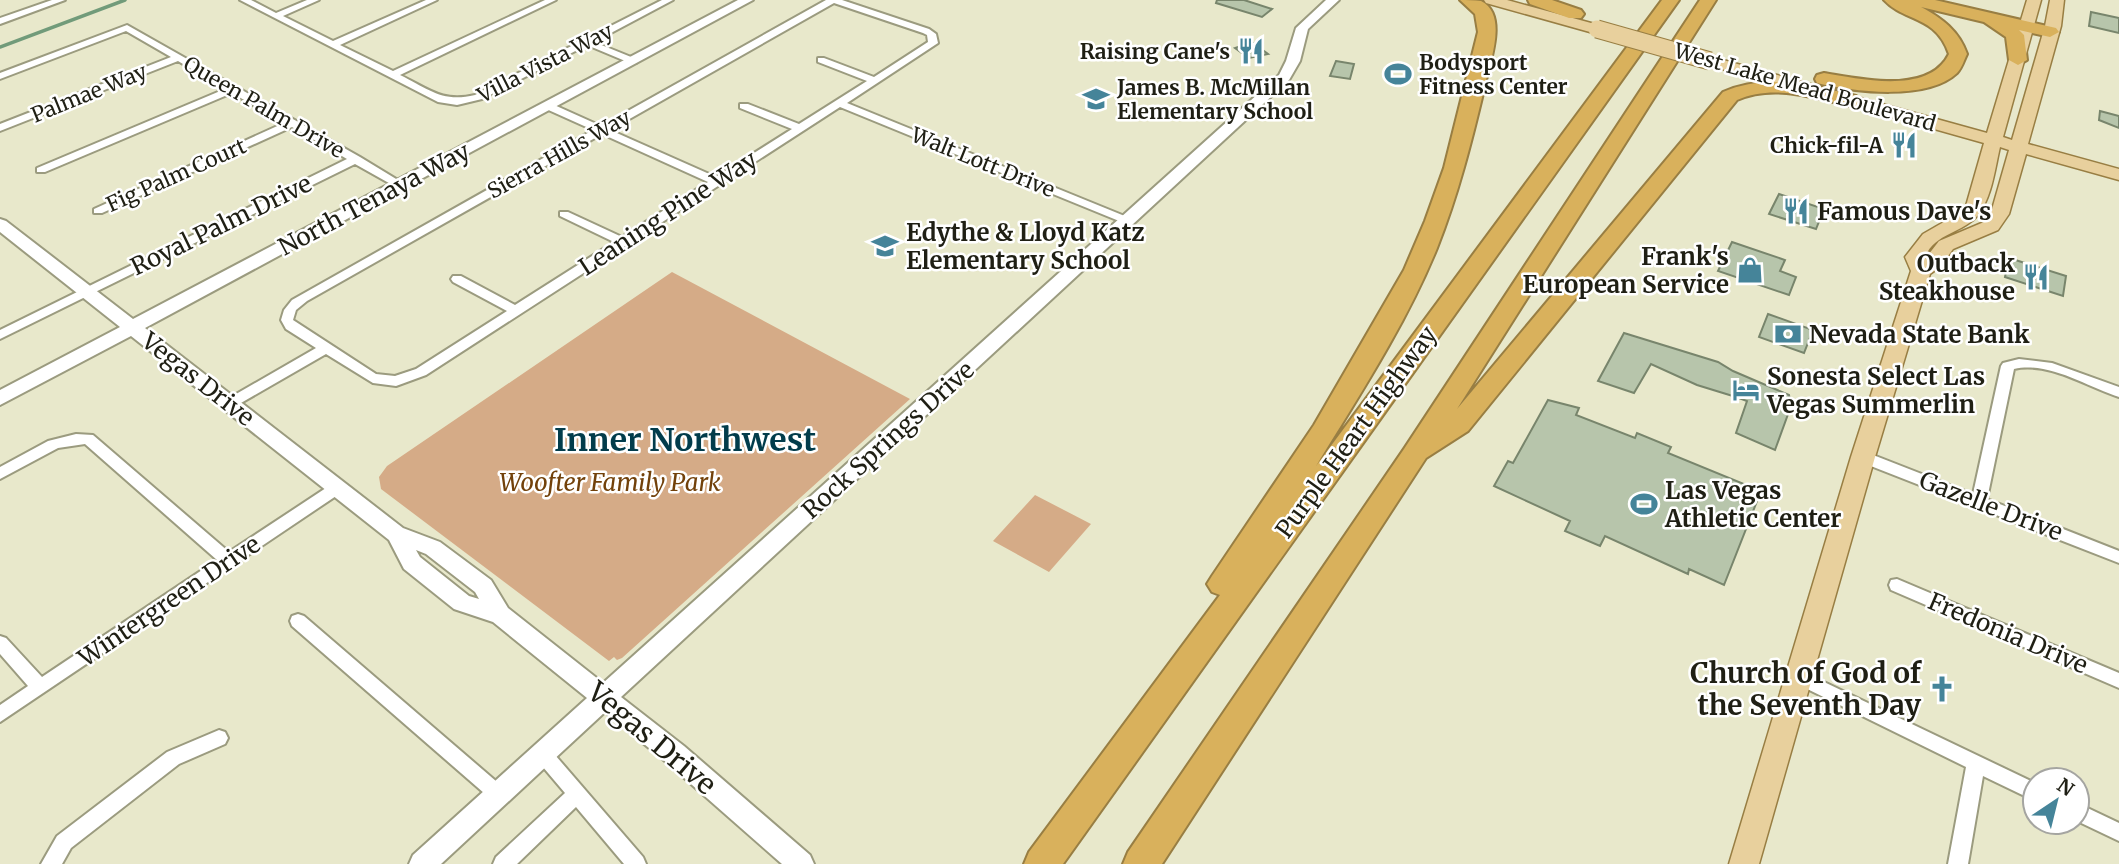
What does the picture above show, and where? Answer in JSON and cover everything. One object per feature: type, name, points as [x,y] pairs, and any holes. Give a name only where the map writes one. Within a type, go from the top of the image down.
[{"type":"highway","points":[[1052,850],[1178,645],[1278,505],[1364,363],[1426,250],[1462,140],[1487,32],[1485,16],[1468,0]]},
{"type":"highway","points":[[1536,0],[1575,14]]},
{"type":"highway","points":[[1140,864],[1413,456],[1708,0]]},
{"type":"highway","points":[[1655,80],[1683,63],[1724,0]]},
{"type":"highway","points":[[1798,74],[1849,83],[1892,86],[1922,82],[1950,70],[1958,54],[1951,38],[1933,22],[1892,0]]},
{"type":"highway","points":[[1913,0],[2027,23]]},
{"type":"highway","points":[[1943,0],[2051,29]]},
{"type":"highway","name":"Purple Heart Highway","points":[[1052,850],[1669,1]]},
{"type":"highway","points":[[1982,16],[2015,35],[2018,60]]},
{"type":"highway","points":[[1413,456],[1459,424],[1565,292],[1730,96],[1745,89],[1773,87],[1849,100]]},
{"type":"main road","name":"North Tenaya Way","points":[[0,398],[747,0]]},
{"type":"main road","name":"Rock Springs Drive","points":[[422,864],[1288,73],[1302,28],[1332,0]]},
{"type":"main road","name":"West Lake Mead Boulevard","points":[[1491,0],[1600,25],[1713,56],[1849,100],[1995,133]]},
{"type":"main road","name":"West Lake Mead Boulevard","points":[[1524,0],[1575,14],[1600,25]]},
{"type":"main road","points":[[1744,864],[1863,457],[1921,271],[1915,257],[1924,239],[1972,212],[1979,196],[2034,0]]},
{"type":"main road","points":[[1921,271],[1935,264],[1947,245],[1983,231],[1997,220],[2057,0]]},
{"type":"main road","name":"West Lake Mead Boulevard","points":[[1713,56],[1798,74],[2019,140],[2119,175]]},
{"type":"main road","name":"West Lake Mead Boulevard","points":[[2019,140],[2119,162]]},
{"type":"main road","name":"Vegas Drive","points":[[0,224],[396,534],[412,563],[463,603],[500,615],[675,754],[801,864]]},
{"type":"street","points":[[0,21],[61,0]]},
{"type":"street","points":[[244,0],[393,75],[552,0]]},
{"type":"street","points":[[276,16],[315,0]]},
{"type":"street","points":[[331,45],[433,0]]},
{"type":"street","name":"Villa Vista Way","points":[[393,75],[442,100],[457,103],[478,97],[669,0]]},
{"type":"street","name":"Leaning Pine Way","points":[[326,348],[373,378],[396,381],[421,372],[933,43],[933,37],[926,31],[833,0]]},
{"type":"street","name":"Sierra Hills Way","points":[[326,348],[291,326],[287,320],[288,313],[303,298],[833,0]]},
{"type":"street","name":"Queen Palm Drive","points":[[0,76],[127,28],[400,185]]},
{"type":"street","points":[[587,42],[634,61]]},
{"type":"street","name":"Palmae Way","points":[[0,128],[178,58]]},
{"type":"street","points":[[821,60],[874,80]]},
{"type":"street","points":[[41,170],[233,89]]},
{"type":"street","name":"Walt Lott Drive","points":[[838,103],[1128,221]]},
{"type":"street","points":[[548,106],[717,182]]},
{"type":"street","points":[[744,106],[800,128]]},
{"type":"street","name":"Fig Palm Court","points":[[97,211],[292,123]]},
{"type":"street","name":"Royal Palm Drive","points":[[0,335],[356,159]]},
{"type":"street","points":[[564,214],[623,243]]},
{"type":"street","points":[[457,279],[516,312]]},
{"type":"street","points":[[229,404],[326,348]]},
{"type":"street","points":[[1979,501],[2008,366],[2018,362],[2038,365],[2119,392]]},
{"type":"street","points":[[0,474],[58,442],[75,438],[88,439],[229,561]]},
{"type":"street","name":"Gazelle Drive","points":[[1863,457],[2119,556]]},
{"type":"street","name":"Wintergreen Drive","points":[[0,714],[337,488]]},
{"type":"street","name":"Fredonia Drive","points":[[1897,585],[2119,681]]},
{"type":"street","points":[[298,621],[498,794]]},
{"type":"street","points":[[0,643],[40,687]]},
{"type":"street","points":[[1799,677],[2021,785]]},
{"type":"street","points":[[51,864],[64,842],[173,758],[219,738]]},
{"type":"street","points":[[543,754],[636,864]]},
{"type":"street","points":[[1958,864],[1976,764]]},
{"type":"street","points":[[503,864],[576,794]]},
{"type":"street","points":[[2091,819],[2119,832]]},
{"type":"green space","name":"Woofter Family Park","points":[[672,272],[910,399],[622,658],[617,660],[614,657],[609,661],[381,489],[379,477],[387,466]]},
{"type":"green space","points":[[1035,495],[1091,524],[1049,572],[993,541]]},
{"type":"building","points":[[1217,0],[1244,0],[1272,9],[1262,17],[1216,3]]},
{"type":"building","points":[[2091,12],[2119,18],[2119,33],[2089,26]]},
{"type":"building","name":"Raising Cane's","points":[[1252,42],[1268,54],[1249,58],[1235,48]]},
{"type":"building","points":[[1336,61],[1354,64],[1350,79],[1330,76]]},
{"type":"building","points":[[2100,111],[2119,116],[2119,128],[2099,120]]},
{"type":"building","name":"Famous Dave's","points":[[1779,194],[1824,209],[1816,229],[1769,214]]},
{"type":"building","name":"Frank's European Service","points":[[1732,242],[1785,260],[1780,271],[1796,277],[1789,295],[1718,271]]},
{"type":"building","name":"Outback Steakhouse","points":[[2009,258],[2066,276],[2063,296],[2005,277]]},
{"type":"building","name":"Nevada State Bank","points":[[1768,314],[1813,330],[1804,353],[1759,337]]},
{"type":"building","name":"Sonesta Select Las Vegas Summerlin","points":[[1624,333],[1718,362],[1789,395],[1791,406],[1775,450],[1736,433],[1747,401],[1697,385],[1651,364],[1634,393],[1598,381]]},
{"type":"building","name":"Las Vegas Athletic Center","points":[[1548,400],[1579,408],[1576,415],[1635,438],[1637,433],[1671,447],[1668,453],[1761,491],[1724,585],[1689,569],[1688,574],[1605,536],[1600,546],[1565,531],[1570,521],[1494,486],[1508,461],[1513,463]]},
{"type":"waterway","points":[[0,47],[125,0]]},
{"type":"place","name":"Raising Cane's","points":[[1251,51]]},
{"type":"place","name":"Bodysport Fitness Center","points":[[1398,74]]},
{"type":"place","name":"James B. McMillan Elementary School","points":[[1096,99]]},
{"type":"place","name":"Chick-fil-A","points":[[1904,145]]},
{"type":"place","name":"Famous Dave's","points":[[1796,211]]},
{"type":"place","name":"Edythe & Lloyd Katz Elementary School","points":[[885,246]]},
{"type":"place","name":"Frank's European Service","points":[[1750,270]]},
{"type":"place","name":"Outback Steakhouse","points":[[2036,277]]},
{"type":"place","name":"Nevada State Bank","points":[[1788,334]]},
{"type":"place","name":"Sonesta Select Las Vegas Summerlin","points":[[1746,390]]},
{"type":"place","name":"Las Vegas Athletic Center","points":[[1644,504]]},
{"type":"place","name":"Church of God of the Seventh Day","points":[[1942,689]]},
{"type":"district","name":"Inner Northwest","points":[[685,440]]}]
